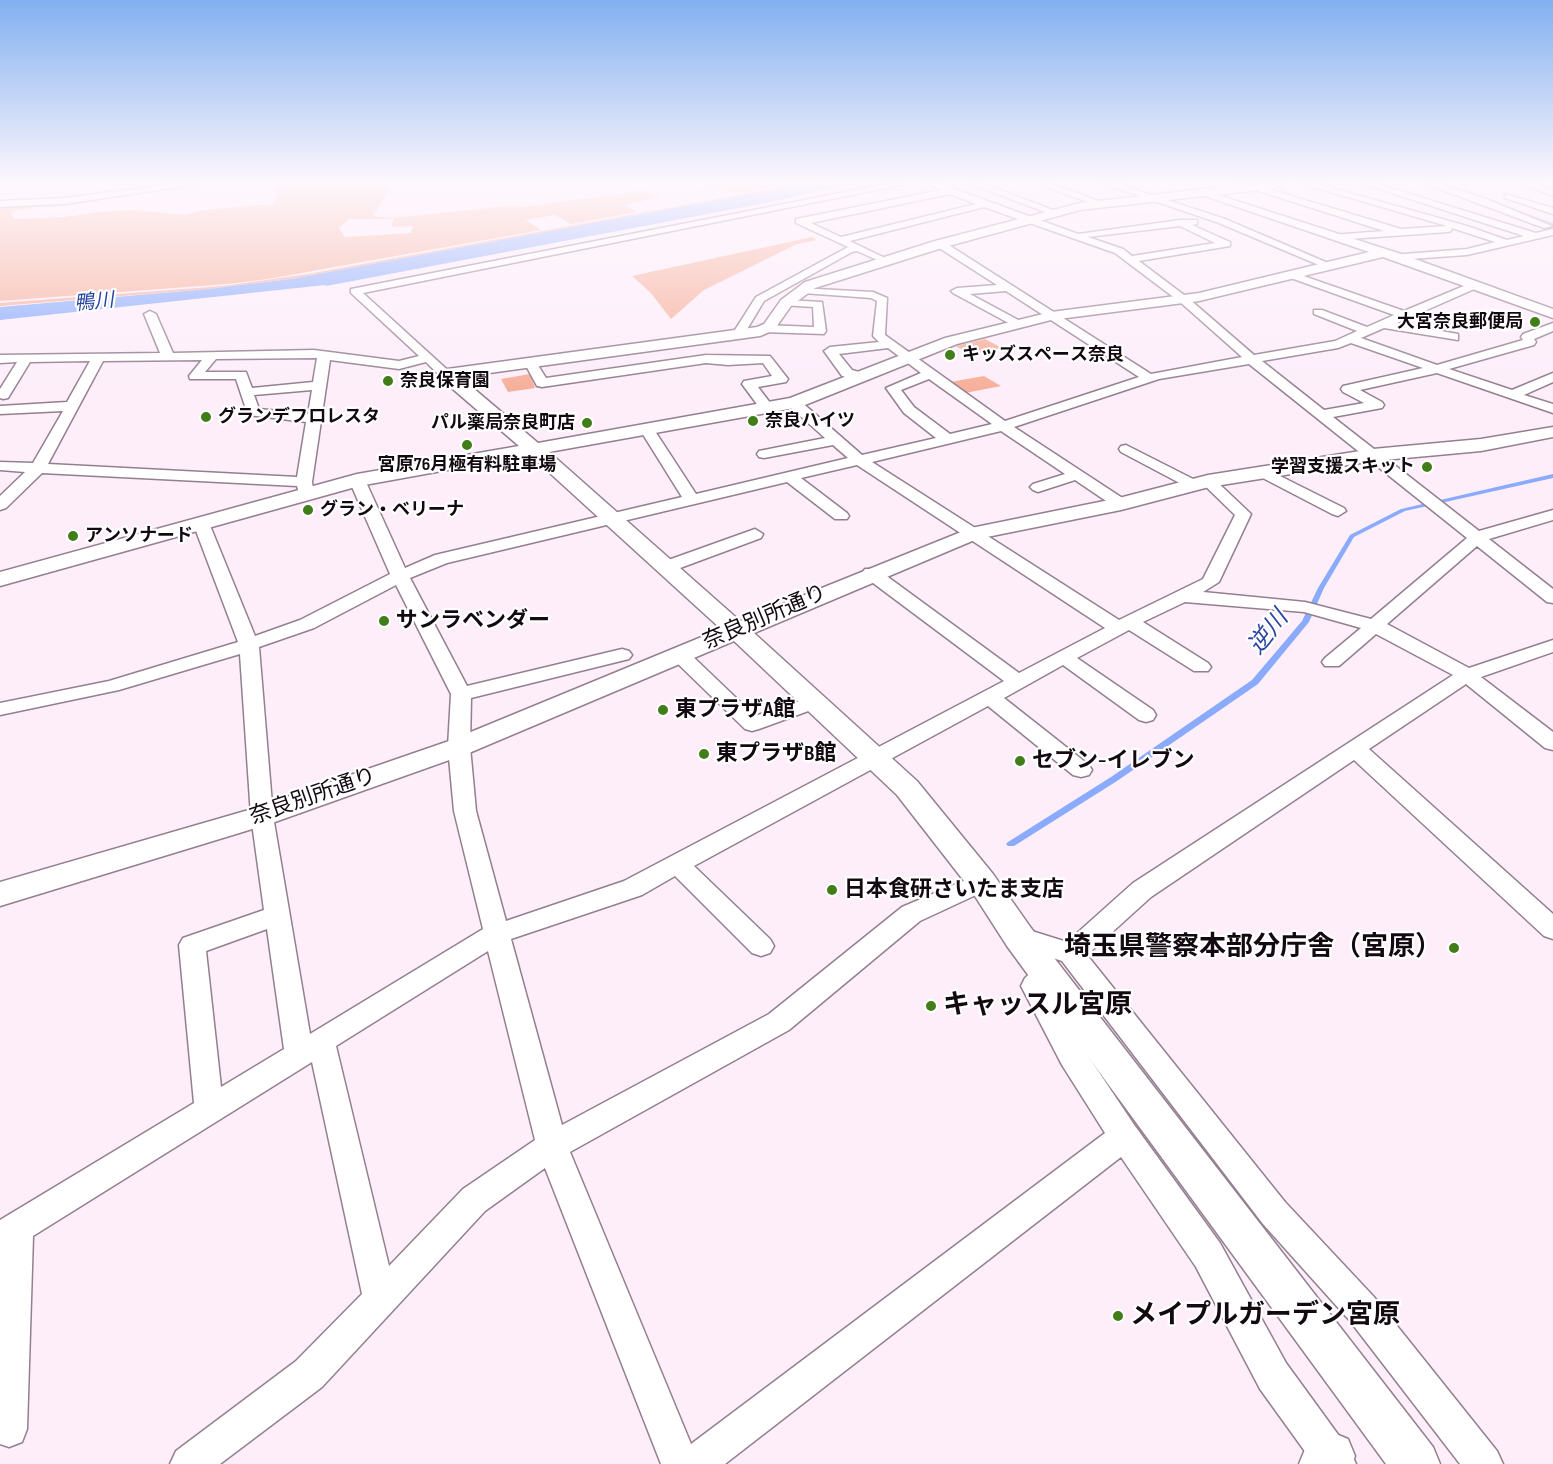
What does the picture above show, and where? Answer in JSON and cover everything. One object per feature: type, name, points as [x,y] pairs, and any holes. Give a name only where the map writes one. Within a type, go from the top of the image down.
[{"type":"street","points":[[553,252],[355,291],[736,630],[907,788],[982,882],[1019,937],[1060,963],[1274,1213],[1362,1309],[1484,1464]]},
{"type":"street","points":[[739,333],[760,299],[845,252]]},
{"type":"street","points":[[867,252],[884,260]]},
{"type":"street","points":[[766,329],[786,303],[820,280],[911,252]]},
{"type":"street","points":[[953,252],[1149,378]]},
{"type":"street","points":[[1121,252],[1184,300],[1252,360],[1553,598]]},
{"type":"street","points":[[1130,259],[1178,252]]},
{"type":"street","points":[[1297,252],[1330,266]]},
{"type":"street","points":[[1382,252],[1551,313]]},
{"type":"street","points":[[0,579],[201,523],[305,488],[794,403],[951,341],[1051,316],[1184,300],[1330,266],[1390,255],[1459,252]]},
{"type":"street","points":[[1292,275],[1404,315]]},
{"type":"street","points":[[0,709],[112,686],[249,645],[307,624],[400,576],[441,559],[1003,426],[1149,378],[1338,344],[1475,285]]},
{"type":"street","points":[[1007,288],[957,291],[1018,324]]},
{"type":"street","points":[[803,290],[873,295],[883,300],[879,336],[1003,426],[1121,504]]},
{"type":"street","points":[[446,374],[766,329],[820,331],[818,304],[786,303]]},
{"type":"street","points":[[1318,312],[1367,330]]},
{"type":"street","points":[[150,314],[168,356]]},
{"type":"street","points":[[1381,325],[1416,328],[1454,337]]},
{"type":"street","points":[[1322,415],[1377,405],[1348,389],[1437,369],[1530,342],[1527,337],[1553,327]]},
{"type":"street","points":[[1348,338],[1553,410]]},
{"type":"street","points":[[83,343],[91,357]]},
{"type":"street","points":[[662,343],[676,363]]},
{"type":"street","points":[[861,377],[847,373],[830,351],[892,344]]},
{"type":"street","points":[[213,355],[195,376],[241,375],[253,412],[314,418]]},
{"type":"street","points":[[0,359],[324,355],[399,365],[429,358]]},
{"type":"street","points":[[305,488],[324,355]]},
{"type":"street","points":[[0,505],[38,468],[71,406],[91,357]]},
{"type":"street","points":[[3,395],[26,358]]},
{"type":"street","points":[[530,362],[542,383],[706,359],[728,361],[766,359],[781,379],[749,384],[766,408]]},
{"type":"street","points":[[932,373],[893,388],[909,410],[947,439]]},
{"type":"street","points":[[1512,395],[1553,378]]},
{"type":"street","points":[[247,392],[320,385]]},
{"type":"street","points":[[794,403],[859,460],[971,534],[1124,625],[1201,667]]},
{"type":"street","points":[[0,410],[71,406]]},
{"type":"street","points":[[646,428],[692,500]]},
{"type":"street","name":"奈良別所通り","points":[[0,894],[262,816],[459,747],[871,573],[971,534],[1121,504],[1201,483],[1262,472],[1373,455],[1481,446],[1553,432]]},
{"type":"street","points":[[765,454],[836,440]]},
{"type":"street","points":[[9,1429],[8,1233],[496,934],[633,888],[1124,625],[1210,582],[1243,514],[1201,483],[1126,449]]},
{"type":"street","points":[[0,466],[305,488]]},
{"type":"street","points":[[1262,472],[1338,511]]},
{"type":"street","points":[[1038,488],[1077,475]]},
{"type":"street","points":[[790,477],[841,516]]},
{"type":"street","points":[[357,480],[400,576],[461,694],[459,747],[465,811],[552,1146],[681,1464]]},
{"type":"street","points":[[1332,662],[1478,537],[1553,515]]},
{"type":"street","points":[[201,523],[249,645],[262,816],[277,915],[310,1048],[380,1299]]},
{"type":"street","points":[[666,567],[755,534]]},
{"type":"street","points":[[871,573],[1019,682]]},
{"type":"street","points":[[1183,596],[1305,607],[1376,626],[1467,675],[1553,743]]},
{"type":"street","points":[[1330,1461],[1273,1376],[1208,1255],[1124,1136],[1072,1056],[1034,986],[1142,890],[1357,750],[1467,675],[1553,646]]},
{"type":"street","points":[[461,694],[622,655]]},
{"type":"street","points":[[680,655],[752,724],[815,702]]},
{"type":"street","points":[[1064,657],[1146,715]]},
{"type":"street","points":[[990,697],[1081,770]]},
{"type":"street","points":[[1357,750],[1553,929]]},
{"type":"street","points":[[677,864],[761,946]]},
{"type":"street","points":[[189,1464],[309,1374],[474,1200],[552,1146],[779,1022],[911,914],[982,882]]},
{"type":"street","points":[[209,1110],[192,945],[277,915]]},
{"type":"street","points":[[1060,963],[1416,1464]]},
{"type":"street","points":[[695,1464],[1124,1136]]},
{"type":"shaded area","points":[[0,252],[417,252],[228,284],[0,301]]},
{"type":"shaded area","points":[[436,252],[291,279],[208,289],[0,306],[0,303],[223,286]]},
{"type":"shaded area","points":[[741,252],[780,252],[704,290],[671,319],[650,292],[632,276]]},
{"type":"shaded area","points":[[985,339],[1002,348],[970,355],[956,346]]},
{"type":"shaded area","points":[[530,374],[535,388],[508,392],[501,379]]},
{"type":"shaded area","points":[[984,376],[1001,386],[965,393],[950,382]]},
{"type":"water","name":"鴨川","points":[[435,252],[505,252],[326,286],[0,320],[0,307],[208,289],[291,279]]},
{"type":"waterway","name":"逆川","points":[[1011,844],[1114,779],[1255,682],[1305,622],[1321,588],[1352,536],[1403,510],[1553,476]]},
{"type":"place","name":"大宮奈良郵便局","points":[[1535,322]]},
{"type":"place","name":"キッズスペース奈良","points":[[950,355]]},
{"type":"place","name":"奈良保育園","points":[[388,381]]},
{"type":"place","name":"グランデフロレスタ","points":[[206,417]]},
{"type":"place","name":"奈良ハイツ","points":[[753,421]]},
{"type":"place","name":"パル薬局奈良町店","points":[[587,423]]},
{"type":"place","name":"宮原76月極有料駐車場","points":[[467,445]]},
{"type":"place","name":"学習支援スキット","points":[[1427,467]]},
{"type":"place","name":"グラン・ベリーナ","points":[[308,510]]},
{"type":"place","name":"アンソナード","points":[[73,536]]},
{"type":"place","name":"サンラベンダー","points":[[384,621]]},
{"type":"place","name":"東プラザA館","points":[[663,710]]},
{"type":"place","name":"東プラザB館","points":[[704,754]]},
{"type":"place","name":"セブン-イレブン","points":[[1020,761]]},
{"type":"place","name":"日本食研さいたま支店","points":[[832,890]]},
{"type":"place","name":"埼玉県警察本部分庁舎（宮原）","points":[[1454,948]]},
{"type":"place","name":"キャッスル宮原","points":[[931,1006]]},
{"type":"place","name":"メイプルガーデン宮原","points":[[1118,1316]]}]
